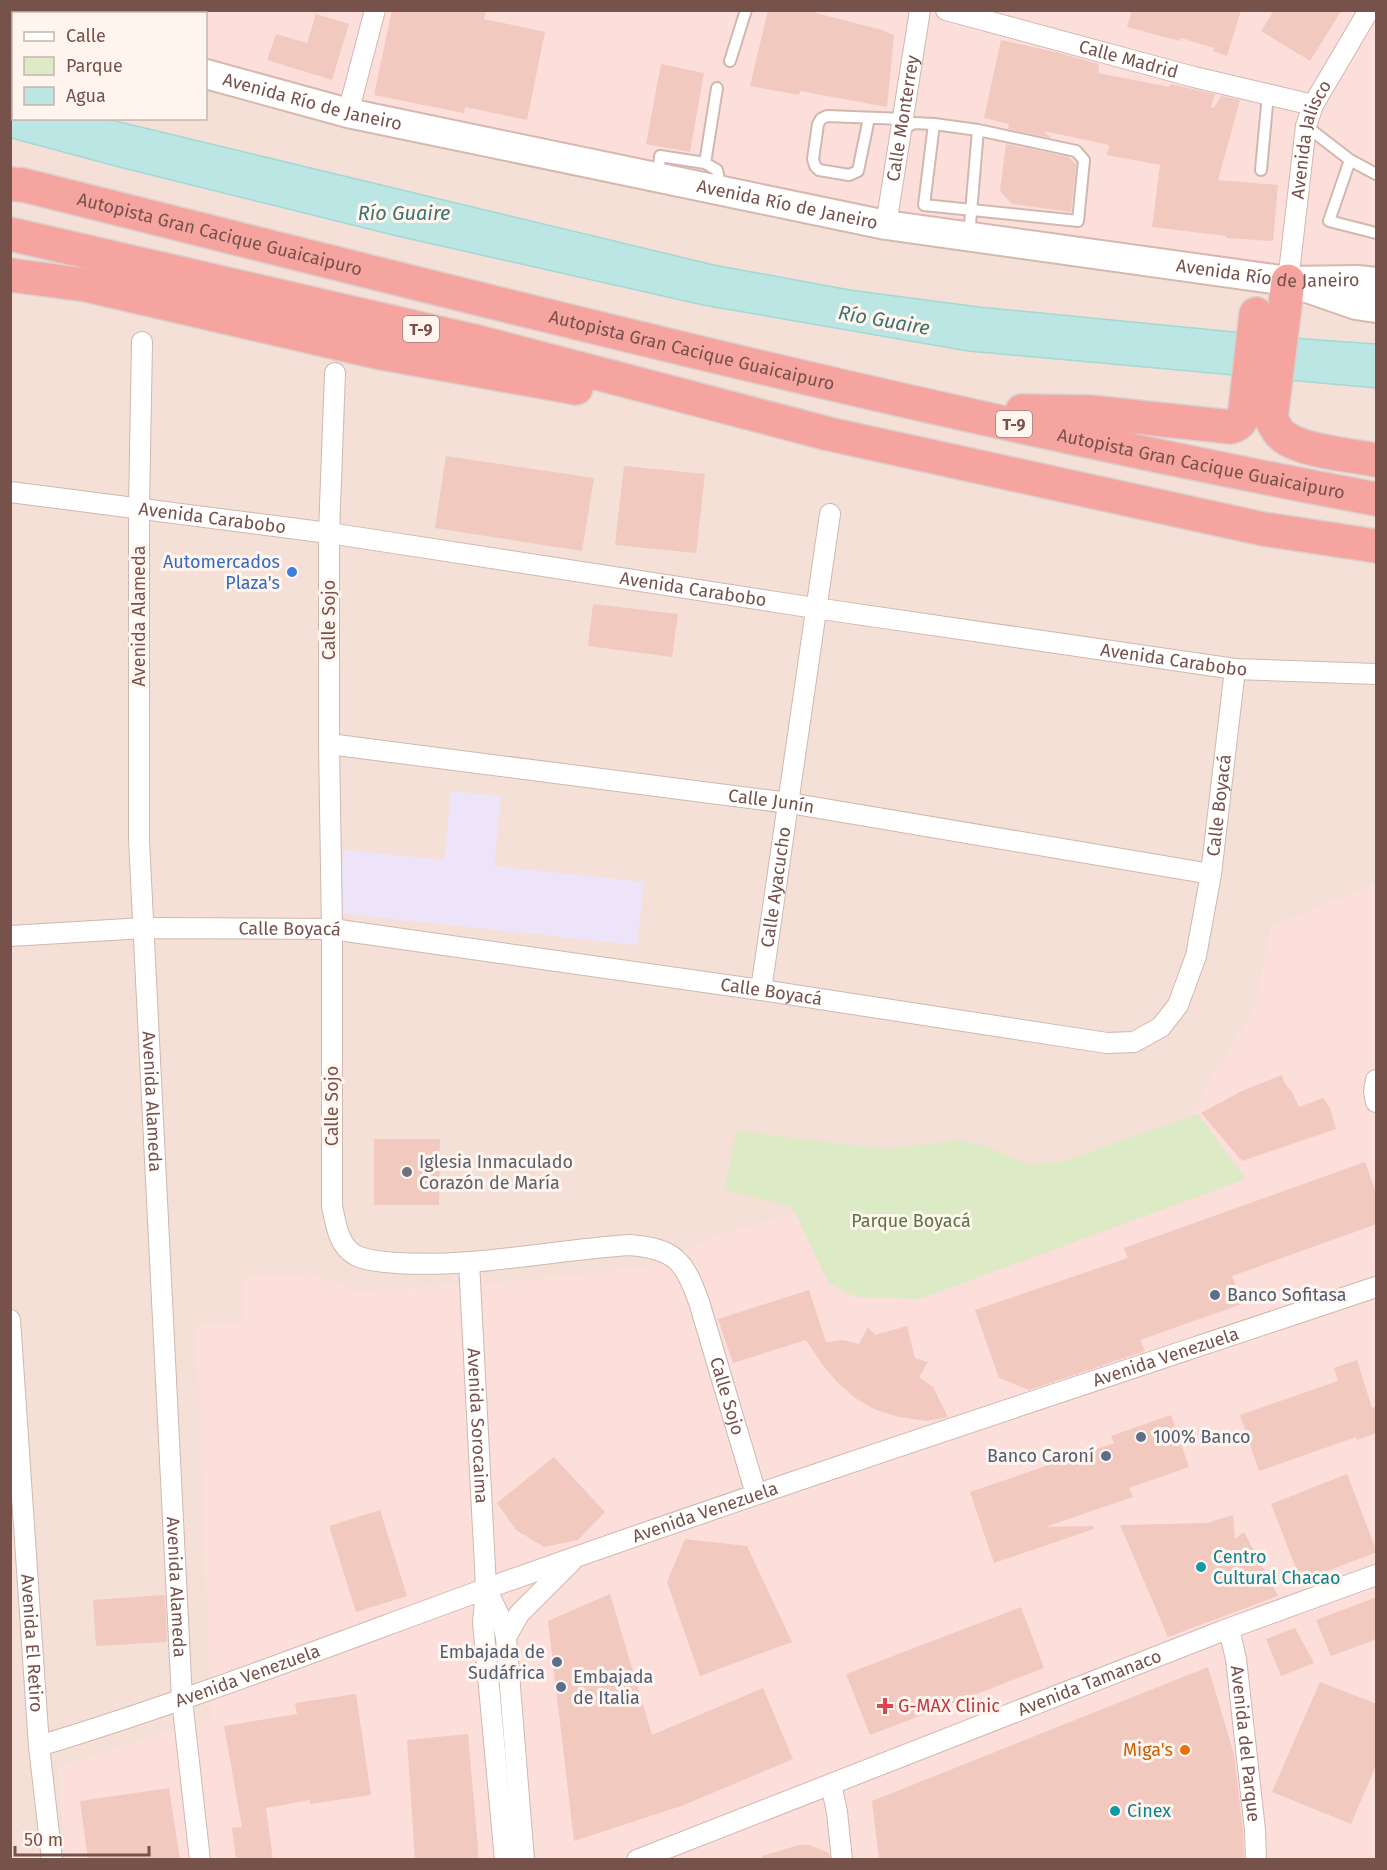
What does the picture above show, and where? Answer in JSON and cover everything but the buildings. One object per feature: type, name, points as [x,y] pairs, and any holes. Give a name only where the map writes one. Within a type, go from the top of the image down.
[{"type":"highway","name":"Autopista Gran Cacique Guaicaipuro","points":[[15,183],[654,342],[936,408],[1377,499]]},
{"type":"highway","name":"T-9","points":[[10,234],[474,341],[829,435],[1263,529],[1377,546]]},
{"type":"highway","points":[[10,242],[51,245]]},
{"type":"highway","points":[[10,275],[86,285],[376,352],[829,435]]},
{"type":"highway","points":[[10,285],[86,285]]},
{"type":"highway","points":[[1276,303],[1258,414],[1285,437],[1295,442],[1315,449],[1377,460]]},
{"type":"highway","name":"T-9","points":[[936,408],[1090,412],[1231,427],[1258,414]]},
{"type":"street","points":[[348,113],[375,10]]},
{"type":"street","name":"Calle Monterrey","points":[[886,225],[920,10]]},
{"type":"street","name":"Calle Madrid","points":[[946,10],[1194,77],[1313,105]]},
{"type":"street","name":"Avenida Jalisco","points":[[1276,303],[1306,126],[1313,105],[1369,10]]},
{"type":"street","name":"Avenida Río de Janeiro","points":[[207,74],[348,113],[886,225],[970,223],[1195,268],[1276,303],[1358,280],[1377,282]]},
{"type":"street","points":[[1195,268],[1236,288],[1247,296],[1253,305],[1276,303],[1366,306]]},
{"type":"street","name":"Avenida Alameda","points":[[142,342],[139,507],[139,840],[182,1700],[200,1860]]},
{"type":"street","name":"Calle Sojo","points":[[335,373],[329,532],[329,744],[332,1206],[339,1236],[355,1255],[378,1262],[417,1264],[469,1262],[630,1245],[650,1246],[675,1258],[684,1266],[699,1302],[756,1494]]},
{"type":"street","name":"Avenida Carabobo","points":[[10,492],[329,532],[815,608],[1235,669],[1377,674]]},
{"type":"street","name":"Calle Ayacucho","points":[[761,990],[830,514]]},
{"type":"street","name":"Calle Boyacá","points":[[10,936],[144,928],[332,929],[761,990],[1107,1043],[1134,1042],[1161,1027],[1178,1005],[1196,956],[1211,874],[1235,669]]},
{"type":"street","name":"Calle Junín","points":[[329,744],[789,803],[1211,874]]},
{"type":"street","points":[[1377,1080],[1374,1091],[1377,1102]]},
{"type":"street","name":"Avenida Sorocaima","points":[[469,1262],[486,1589],[483,1622],[505,1860]]},
{"type":"street","name":"Avenida Venezuela","points":[[39,1746],[182,1700],[756,1494],[1377,1287]]},
{"type":"street","name":"Avenida El Retiro","points":[[10,1320],[39,1746],[52,1860]]},
{"type":"street","points":[[506,1637],[519,1614],[574,1559]]},
{"type":"street","name":"Avenida Tamanaco","points":[[637,1860],[1229,1629],[1377,1575]]},
{"type":"street","name":"Avenida Sorocaima","points":[[486,1589],[502,1621],[506,1637],[524,1860]]},
{"type":"street","name":"Avenida del Parque","points":[[1229,1629],[1238,1670],[1255,1830],[1256,1860]]},
{"type":"street","points":[[831,1784],[837,1812],[842,1860]]},
{"type":"lane","points":[[730,61],[746,10]]},
{"type":"lane","points":[[705,163],[717,88]]},
{"type":"lane","points":[[1261,170],[1268,94]]},
{"type":"lane","points":[[869,117],[858,171],[849,175],[819,170],[813,159],[818,124],[827,116],[869,117],[903,125],[934,124],[978,130],[1076,151],[1084,160],[1078,221],[970,223],[924,205],[934,124]]},
{"type":"lane","points":[[1306,126],[1350,160],[1377,174]]},
{"type":"lane","points":[[970,223],[978,130]]},
{"type":"lane","points":[[658,178],[660,156],[705,163],[717,170],[721,191]]},
{"type":"lane","points":[[1350,160],[1329,221],[1377,233]]},
{"type":"shaded area","points":[[10,11],[1376,11],[1376,274],[1088,248],[684,180],[207,66],[207,12]]},
{"type":"shaded area","points":[[10,16],[12,16],[12,120],[207,120],[207,66],[1376,274],[1376,884],[1272,927],[1255,1008],[1191,1114],[1215,1183],[845,1299],[816,1207],[714,1237],[655,1266],[518,1282],[356,1292],[336,1284],[242,1323],[197,1326],[212,1718],[59,1767],[67,1860],[10,1859]]},
{"type":"shaded area","points":[[451,791],[501,796],[494,866],[644,882],[637,945],[337,913],[344,850],[444,860]]},
{"type":"shaded area","points":[[1376,884],[1376,1859],[67,1859],[59,1767],[211,1718],[196,1326],[242,1323],[242,1278],[313,1273],[356,1292],[518,1282],[655,1266],[714,1237],[816,1206],[846,1299],[1214,1183],[1191,1114],[1255,1008],[1272,927]]},
{"type":"green space","name":"Parque Boyacá","points":[[1198,1114],[1246,1179],[919,1299],[859,1297],[829,1284],[792,1207],[724,1189],[737,1131],[883,1149],[960,1140],[985,1146],[1030,1165],[1061,1162]]},
{"type":"water","name":"Río Guaire","points":[[10,94],[12,95],[12,120],[111,120],[714,265],[850,290],[979,307],[1376,344],[1376,388],[968,351],[703,305],[397,236],[11,138]]},
{"type":"place","name":"Automercados Plaza's","points":[[292,572]]},
{"type":"place","name":"Iglesia Inmaculado Corazón de María","points":[[407,1172]]},
{"type":"place","name":"Banco Sofitasa","points":[[1215,1295]]},
{"type":"place","name":"100% Banco","points":[[1141,1437]]},
{"type":"place","name":"Banco Caroní","points":[[1106,1456]]},
{"type":"place","name":"Centro Cultural Chacao","points":[[1201,1567]]},
{"type":"place","name":"Embajada de Sudáfrica","points":[[557,1662]]},
{"type":"place","name":"Embajada de Italia","points":[[561,1687]]},
{"type":"place","name":"G-MAX Clinic","points":[[885,1706]]},
{"type":"place","name":"Miga's","points":[[1185,1750]]},
{"type":"place","name":"Cinex","points":[[1115,1811]]}]
